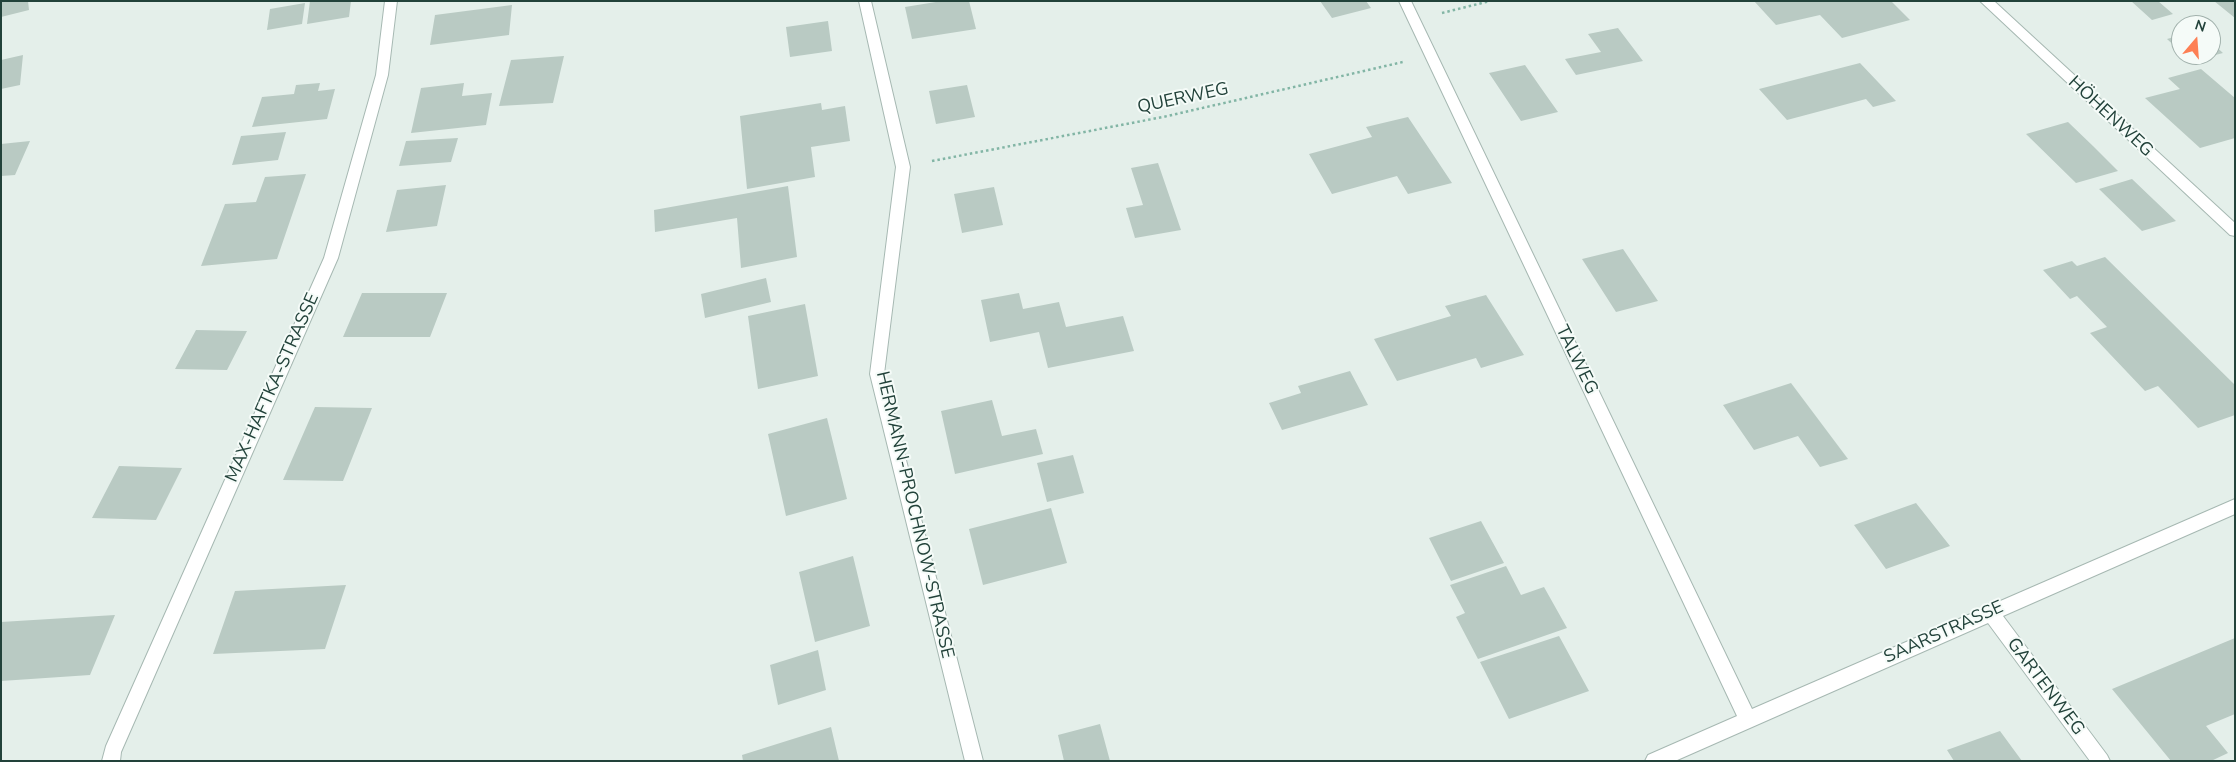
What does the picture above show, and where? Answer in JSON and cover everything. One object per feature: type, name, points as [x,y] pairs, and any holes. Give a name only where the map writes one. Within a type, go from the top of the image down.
[{"type":"street","name":"MAX-HAFTKA-STRASSE","points":[[111,761],[112,752],[331,258],[382,75],[391,1]]},
{"type":"street","name":"HERMANN-PROCHNOW-STRASSE","points":[[865,1],[903,167],[877,374],[974,761]]},
{"type":"street","name":"TALWEG","points":[[1405,1],[1747,718]]},
{"type":"street","name":"HÖHENWEG","points":[[1986,1],[2235,231]]},
{"type":"street","name":"SAARSTRASSE","points":[[1654,761],[1747,718],[2235,506]]},
{"type":"street","name":"GARTENWEG","points":[[1990,612],[2101,761]]},
{"type":"path","points":[[1414,20],[1490,1]]},
{"type":"path","name":"QUERWEG","points":[[939,159],[1163,117],[1430,56]]},
{"type":"building","points":[[1,1],[28,1],[29,10],[1,17]]},
{"type":"building","points":[[310,1],[351,1],[349,17],[307,24]]},
{"type":"building","points":[[942,1],[969,1],[976,29],[912,39],[905,7]]},
{"type":"building","points":[[1320,1],[1366,1],[1371,8],[1332,18]]},
{"type":"building","points":[[1754,1],[1891,1],[1910,20],[1842,38],[1820,15],[1776,25]]},
{"type":"building","points":[[2131,1],[2158,1],[2173,14],[2152,20]]},
{"type":"building","points":[[2214,1],[2235,1],[2235,18]]},
{"type":"building","points":[[305,3],[302,24],[267,30],[270,9]]},
{"type":"building","points":[[512,5],[509,35],[430,45],[435,15]]},
{"type":"building","points":[[828,21],[832,51],[790,57],[786,27]]},
{"type":"building","points":[[1618,28],[1643,61],[1576,75],[1565,59],[1601,52],[1588,34]]},
{"type":"building","points":[[23,55],[20,85],[1,89],[1,60]]},
{"type":"building","points":[[564,56],[553,103],[499,106],[511,60]]},
{"type":"building","points":[[1860,63],[1896,101],[1873,107],[1866,99],[1787,120],[1759,89]]},
{"type":"building","points":[[1525,65],[1558,112],[1521,121],[1489,73]]},
{"type":"building","points":[[2201,69],[2235,98],[2235,138],[2200,148],[2145,98],[2180,89],[2168,78]]},
{"type":"building","points":[[320,83],[318,91],[335,89],[327,119],[252,127],[262,97],[294,94],[296,85]]},
{"type":"building","points":[[464,83],[462,96],[492,93],[486,125],[411,133],[421,88]]},
{"type":"building","points":[[967,85],[975,117],[936,124],[929,91]]},
{"type":"building","points":[[821,103],[822,110],[845,106],[850,141],[811,147],[815,177],[747,189],[740,116]]},
{"type":"building","points":[[1408,117],[1452,183],[1408,194],[1397,176],[1332,194],[1309,154],[1372,137],[1366,127]]},
{"type":"building","points":[[2068,122],[2118,171],[2076,183],[2026,134]]},
{"type":"building","points":[[286,132],[278,160],[232,165],[241,136]]},
{"type":"building","points":[[458,138],[451,162],[399,166],[406,141]]},
{"type":"building","points":[[30,141],[15,175],[1,176],[1,144]]},
{"type":"building","points":[[1158,163],[1181,230],[1135,238],[1126,208],[1143,205],[1131,168]]},
{"type":"building","points":[[306,174],[277,259],[201,266],[225,204],[256,202],[265,177]]},
{"type":"building","points":[[2132,179],[2176,221],[2142,231],[2099,189]]},
{"type":"building","points":[[446,185],[437,226],[386,232],[397,190]]},
{"type":"building","points":[[788,186],[797,257],[741,268],[737,218],[655,232],[654,210]]},
{"type":"building","points":[[994,187],[1003,225],[962,233],[954,194]]},
{"type":"building","points":[[1623,249],[1658,301],[1616,312],[1582,259]]},
{"type":"building","points":[[2105,257],[2235,385],[2235,415],[2198,428],[2158,386],[2145,391],[2090,333],[2107,327],[2077,296],[2070,299],[2043,270],[2072,261],[2077,266]]},
{"type":"building","points":[[766,278],[771,302],[705,318],[701,294]]},
{"type":"building","points":[[362,293],[447,293],[430,337],[343,337]]},
{"type":"building","points":[[1019,293],[1023,309],[1059,302],[1066,327],[1123,316],[1134,351],[1048,368],[1039,332],[990,342],[981,300]]},
{"type":"building","points":[[1486,295],[1524,355],[1481,368],[1476,358],[1397,381],[1374,339],[1451,316],[1445,306]]},
{"type":"building","points":[[805,304],[818,376],[758,389],[748,316]]},
{"type":"building","points":[[196,330],[247,331],[227,370],[175,369]]},
{"type":"building","points":[[1350,371],[1368,405],[1282,430],[1269,403],[1301,393],[1298,386]]},
{"type":"building","points":[[1791,383],[1848,459],[1820,467],[1798,436],[1754,450],[1723,405]]},
{"type":"building","points":[[992,400],[1002,436],[1036,429],[1043,454],[955,474],[941,411]]},
{"type":"building","points":[[315,407],[372,408],[343,481],[283,480]]},
{"type":"building","points":[[827,418],[847,499],[786,516],[768,434]]},
{"type":"building","points":[[1073,455],[1084,493],[1047,502],[1037,463]]},
{"type":"building","points":[[119,466],[182,468],[156,520],[92,518]]},
{"type":"building","points":[[1916,503],[1950,546],[1886,569],[1854,525]]},
{"type":"building","points":[[1051,508],[1067,563],[983,585],[969,529]]},
{"type":"building","points":[[1481,521],[1504,563],[1451,581],[1429,538]]},
{"type":"building","points":[[853,556],[870,626],[815,642],[799,572]]},
{"type":"building","points":[[1506,566],[1521,595],[1544,587],[1567,628],[1478,659],[1456,617],[1465,613],[1450,585]]},
{"type":"building","points":[[346,585],[325,649],[213,654],[235,591]]},
{"type":"building","points":[[115,615],[90,675],[1,681],[1,622]]},
{"type":"building","points":[[1559,636],[1589,691],[1509,719],[1480,662]]},
{"type":"building","points":[[2235,638],[2235,714],[2206,726],[2228,753],[2211,761],[2171,761],[2112,689]]},
{"type":"building","points":[[818,650],[826,690],[778,705],[770,665]]},
{"type":"building","points":[[1100,724],[1110,761],[1064,761],[1058,735]]},
{"type":"building","points":[[831,727],[839,761],[743,761],[742,755]]},
{"type":"building","points":[[2000,731],[2022,761],[1954,761],[1947,750]]}]
